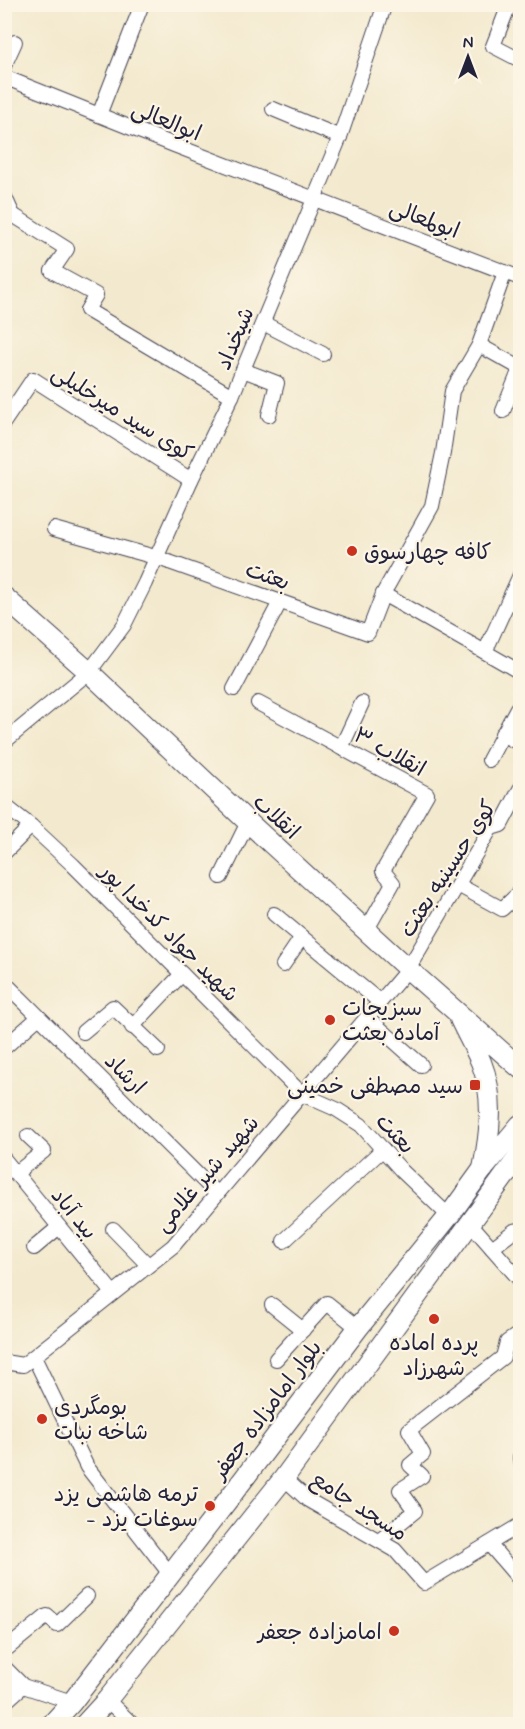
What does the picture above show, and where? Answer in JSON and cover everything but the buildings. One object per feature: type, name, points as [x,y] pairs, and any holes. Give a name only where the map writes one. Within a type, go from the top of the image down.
[{"type":"main road","name":"انقلاب","points":[[4,597],[89,672],[366,931],[520,1068]]},
{"type":"main road","points":[[458,1014],[481,1064],[490,1102],[489,1136],[506,1165]]},
{"type":"main road","points":[[487,1039],[520,1050]]},
{"type":"main road","name":"بلوار امامزاده جعفر","points":[[85,1725],[284,1478],[470,1223],[496,1187],[520,1125]]},
{"type":"main road","name":"بلوار امامزاده جعفر","points":[[52,1725],[171,1574],[358,1328],[449,1216],[506,1165]]},
{"type":"street","points":[[99,115],[142,4]]},
{"type":"street","name":"شیخداد","points":[[4,742],[89,672],[124,625],[243,370],[340,137],[385,4]]},
{"type":"street","points":[[509,5],[494,46],[520,60]]},
{"type":"street","points":[[4,66],[15,42]]},
{"type":"street","name":"ابوالعالی","points":[[4,77],[314,200]]},
{"type":"street","points":[[273,110],[340,137]]},
{"type":"street","points":[[4,195],[9,213],[67,249],[52,271],[96,295],[87,310],[232,396]]},
{"type":"street","name":"ابولمعالی","points":[[314,200],[520,278]]},
{"type":"street","points":[[505,272],[479,345],[452,391],[432,506],[383,594],[520,672]]},
{"type":"street","points":[[262,323],[323,354]]},
{"type":"street","points":[[479,345],[520,369],[503,411]]},
{"type":"street","points":[[243,370],[277,383],[269,415]]},
{"type":"street","name":"کوی سید میرخلیلی","points":[[7,414],[33,380],[191,480]]},
{"type":"street","name":"بعثت","points":[[54,529],[155,557],[368,633],[383,594]]},
{"type":"street","points":[[485,652],[520,576]]},
{"type":"street","points":[[234,689],[280,602]]},
{"type":"street","name":"انقلاب ۳","points":[[258,703],[427,794],[383,871],[393,883],[366,931]]},
{"type":"street","points":[[341,748],[362,703]]},
{"type":"street","points":[[489,760],[517,708]]},
{"type":"street","points":[[502,734],[520,744]]},
{"type":"street","name":"کوی حسینیه بعثت","points":[[408,969],[491,828],[501,825],[520,789]]},
{"type":"street","name":"شهید جواد کدخدا پور","points":[[4,805],[31,826],[73,865],[302,1094]]},
{"type":"street","points":[[221,878],[248,822]]},
{"type":"street","points":[[4,853],[31,826]]},
{"type":"street","points":[[458,885],[502,909],[520,892]]},
{"type":"street","points":[[274,914],[380,1002]]},
{"type":"street","points":[[283,965],[302,937]]},
{"type":"street","name":"شهید شیر غلامی","points":[[4,1362],[23,1365],[172,1246],[408,969]]},
{"type":"street","points":[[132,1026],[182,974]]},
{"type":"street","name":"ارشاد","points":[[4,982],[217,1194]]},
{"type":"street","points":[[83,1032],[113,1007],[159,1050]]},
{"type":"street","points":[[4,1048],[39,1017]]},
{"type":"street","points":[[367,1017],[421,1065]]},
{"type":"street","name":"بعثت","points":[[302,1094],[336,1109],[361,1125],[402,1171],[449,1216]]},
{"type":"street","points":[[16,1173],[44,1151],[28,1136]]},
{"type":"street","points":[[284,1241],[382,1149]]},
{"type":"street","name":"بید آباد","points":[[4,1159],[113,1293]]},
{"type":"street","points":[[470,1223],[520,1280]]},
{"type":"street","points":[[34,1248],[59,1227]]},
{"type":"street","points":[[113,1229],[148,1265]]},
{"type":"street","points":[[492,1248],[514,1231],[520,1230]]},
{"type":"street","points":[[276,1359],[327,1303],[358,1328]]},
{"type":"street","points":[[272,1305],[303,1330]]},
{"type":"street","points":[[378,1540],[415,1511],[400,1490],[422,1476],[410,1465],[423,1454],[409,1430],[503,1357],[507,1342],[520,1333]]},
{"type":"street","points":[[34,1357],[87,1467],[171,1574]]},
{"type":"street","points":[[520,1392],[520,1413]]},
{"type":"street","name":"مسجد جامع","points":[[284,1478],[308,1500],[395,1550],[424,1583],[489,1544]]},
{"type":"street","points":[[520,1525],[489,1544],[520,1580]]},
{"type":"street","points":[[4,1651],[47,1616],[57,1625],[87,1596]]},
{"type":"street","points":[[4,1667],[23,1686],[72,1702]]},
{"type":"street","points":[[4,1703],[23,1686]]},
{"type":"street","points":[[107,1700],[132,1725]]},
{"type":"place","name":"کافه چهارسوق","points":[[352,551]]},
{"type":"place","name":"سبزیجات آماده بعثت","points":[[330,1020]]},
{"type":"place","name":"سید مصطفی خمینی","points":[[475,1085]]},
{"type":"place","name":"پرده اماده شهرزاد","points":[[434,1319]]},
{"type":"place","name":"بومگردی شاخه نبات","points":[[42,1419]]},
{"type":"place","name":"ترمه هاشمی یزد - سوغات یزد","points":[[210,1506]]},
{"type":"place","name":"امامزاده جعفر","points":[[394,1631]]}]
